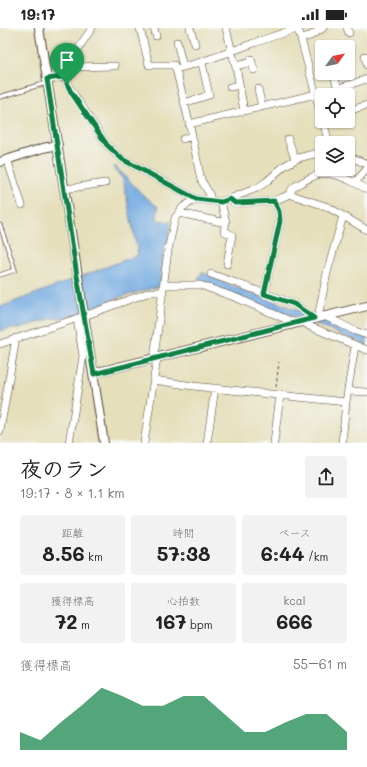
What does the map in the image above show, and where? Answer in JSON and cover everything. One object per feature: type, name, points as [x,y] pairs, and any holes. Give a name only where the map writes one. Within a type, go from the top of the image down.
[{"type":"street","points":[[39,28],[65,189],[77,276],[83,356],[69,443]]},
{"type":"street","points":[[92,28],[79,47],[68,76],[67,84],[107,145],[122,159],[196,199],[221,202],[257,188],[284,166],[295,160],[315,154]]},
{"type":"street","points":[[140,28],[149,65],[174,65],[180,68],[232,52],[257,41],[298,29],[315,90]]},
{"type":"street","points":[[154,28],[156,36]]},
{"type":"street","points":[[190,28],[195,44]]},
{"type":"street","points":[[226,28],[240,80],[244,111]]},
{"type":"street","points":[[300,38],[310,36],[323,28]]},
{"type":"street","points":[[177,42],[184,103],[190,124],[201,180],[209,193],[211,201]]},
{"type":"street","points":[[365,56],[367,65]]},
{"type":"street","points":[[236,66],[251,60],[254,70]]},
{"type":"street","points":[[184,103],[210,94],[202,62]]},
{"type":"street","points":[[71,67],[115,66]]},
{"type":"street","points":[[48,81],[68,76]]},
{"type":"street","points":[[335,80],[338,88],[367,79]]},
{"type":"street","points":[[230,87],[240,80]]},
{"type":"street","points":[[258,89],[262,107]]},
{"type":"street","points":[[190,124],[315,93]]},
{"type":"street","points":[[355,109],[367,105]]},
{"type":"street","points":[[183,139],[192,136]]},
{"type":"street","points":[[288,139],[295,160]]},
{"type":"street","points":[[22,204],[4,160],[58,145]]},
{"type":"street","points":[[355,159],[367,164]]},
{"type":"street","points":[[353,182],[357,180],[367,169]]},
{"type":"street","points":[[230,199],[235,203],[274,201],[289,194],[292,188],[318,174],[330,172],[367,189]]},
{"type":"street","points":[[65,189],[105,183]]},
{"type":"street","points":[[289,194],[328,207],[367,230]]},
{"type":"street","points":[[144,443],[154,380],[168,250],[175,218],[183,207],[196,199]]},
{"type":"street","points":[[264,294],[280,221],[279,211],[274,201]]},
{"type":"street","points":[[221,202],[226,223],[224,231],[232,236],[227,264]]},
{"type":"street","points":[[179,212],[226,223]]},
{"type":"street","points":[[319,317],[327,273],[343,216]]},
{"type":"street","points":[[211,274],[294,304],[319,317],[367,336]]},
{"type":"street","points":[[0,344],[163,288],[200,285],[309,326],[367,350]]},
{"type":"street","points":[[94,374],[367,306]]},
{"type":"street","points":[[80,317],[94,374],[104,443]]},
{"type":"street","points":[[0,431],[16,338]]},
{"type":"street","points":[[342,443],[346,402],[355,346]]},
{"type":"street","points":[[154,380],[346,402]]},
{"type":"street","points":[[207,443],[215,388]]},
{"type":"street","points":[[348,391],[367,392]]},
{"type":"street","points":[[274,443],[278,395]]},
{"type":"lane","points":[[0,97],[48,81]]},
{"type":"lane","points":[[0,225],[15,270],[0,275]]},
{"type":"path","points":[[278,395],[279,362]]},
{"type":"water","points":[[115,166],[142,194],[158,207],[157,220],[171,222],[167,245],[164,245],[160,286],[117,298],[73,316],[59,319],[54,318],[16,329],[12,328],[0,331],[0,307],[138,255],[123,179],[113,168]]},
{"type":"water","points":[[202,272],[225,283],[367,338],[367,345],[289,314],[283,315],[198,280]]},
{"type":"route","points":[[68,76],[67,84],[107,145],[122,159],[134,166],[196,199],[221,202],[230,199],[235,203],[274,201],[279,211],[280,221],[264,294],[294,304],[314,318],[94,374],[77,276],[65,189],[47,79],[68,76]]}]
